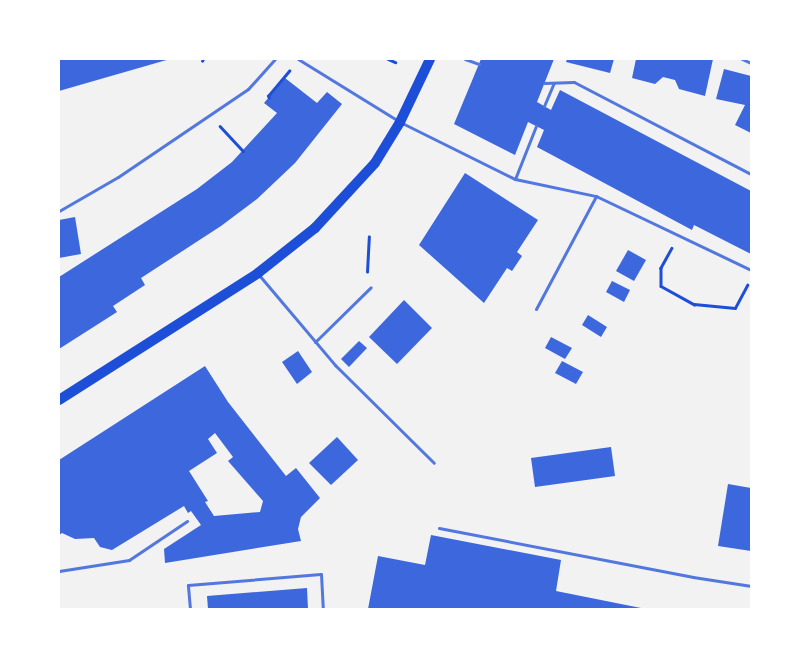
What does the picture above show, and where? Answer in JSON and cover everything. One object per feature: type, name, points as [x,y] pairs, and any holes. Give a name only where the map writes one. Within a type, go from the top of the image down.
[{"type":"main road","points":[[59,400],[258,273],[315,228],[375,163],[400,122],[430,59]]},
{"type":"lane","points":[[59,211],[118,177],[248,89],[275,59]]},
{"type":"lane","points":[[465,59],[479,64]]},
{"type":"lane","points":[[742,59],[751,63]]},
{"type":"lane","points":[[298,60],[400,122],[515,179],[596,196],[751,270]]},
{"type":"lane","points":[[544,83],[574,82],[751,174]]},
{"type":"lane","points":[[544,106],[554,83]]},
{"type":"lane","points":[[515,179],[536,126]]},
{"type":"lane","points":[[536,309],[596,196]]},
{"type":"lane","points":[[258,273],[335,365],[434,462]]},
{"type":"lane","points":[[315,342],[371,287]]},
{"type":"lane","points":[[59,571],[129,560],[186,521]]},
{"type":"lane","points":[[439,528],[694,577],[751,586]]},
{"type":"lane","points":[[190,609],[188,585],[321,574],[322,609]]},
{"type":"path","points":[[388,59],[395,62]]},
{"type":"path","points":[[269,98],[275,86],[298,60]]},
{"type":"path","points":[[210,115],[243,151]]},
{"type":"path","points":[[678,235],[661,268],[661,286],[694,304],[734,308],[748,283]]},
{"type":"path","points":[[368,237],[366,269],[371,287]]},
{"type":"building","points":[[59,59],[170,59],[59,91]]},
{"type":"building","points":[[481,59],[554,59],[537,102],[551,110],[560,90],[751,191],[751,254],[694,225],[692,230],[537,147],[544,130],[528,122],[515,155],[454,124]]},
{"type":"building","points":[[567,59],[614,59],[610,73],[566,62]]},
{"type":"building","points":[[636,59],[713,59],[705,96],[679,89],[675,80],[663,77],[655,84],[632,78]]},
{"type":"building","points":[[724,69],[751,76],[751,133],[735,125],[745,105],[716,99]]},
{"type":"building","points":[[285,78],[317,103],[327,92],[342,104],[295,163],[257,199],[221,226],[141,278],[145,285],[113,306],[117,312],[59,349],[59,277],[197,189],[232,162],[277,113],[264,103]]},
{"type":"building","points":[[465,173],[538,220],[517,252],[522,256],[512,271],[507,268],[484,303],[419,245]]},
{"type":"building","points":[[75,217],[81,254],[59,258],[59,220]]},
{"type":"building","points":[[628,250],[646,260],[634,281],[616,271]]},
{"type":"building","points":[[612,281],[630,290],[624,302],[606,292]]},
{"type":"building","points":[[404,300],[432,328],[397,364],[369,337]]},
{"type":"building","points":[[588,315],[607,327],[601,337],[582,325]]},
{"type":"building","points":[[551,337],[572,348],[565,359],[545,348]]},
{"type":"building","points":[[359,341],[367,348],[349,367],[341,359]]},
{"type":"building","points":[[298,351],[312,372],[297,384],[282,362]]},
{"type":"building","points":[[562,361],[583,372],[576,384],[555,373]]},
{"type":"building","points":[[205,366],[228,402],[286,476],[296,468],[320,498],[301,517],[298,529],[301,541],[165,563],[164,549],[201,525],[191,511],[188,513],[184,506],[112,550],[100,547],[94,538],[75,539],[62,533],[59,535],[59,460]],"holes":[[[215,433],[233,457],[228,461],[263,501],[260,512],[214,516],[205,502],[208,501],[189,471],[217,453],[208,439]]]},
{"type":"building","points":[[337,437],[358,460],[331,485],[309,463]]},
{"type":"building","points":[[611,447],[615,476],[535,487],[531,458]]},
{"type":"building","points":[[728,484],[751,488],[751,551],[718,546]]},
{"type":"building","points":[[431,535],[561,560],[556,591],[646,609],[368,609],[378,556],[425,565]]},
{"type":"building","points":[[307,588],[308,609],[208,609],[207,596]]}]
